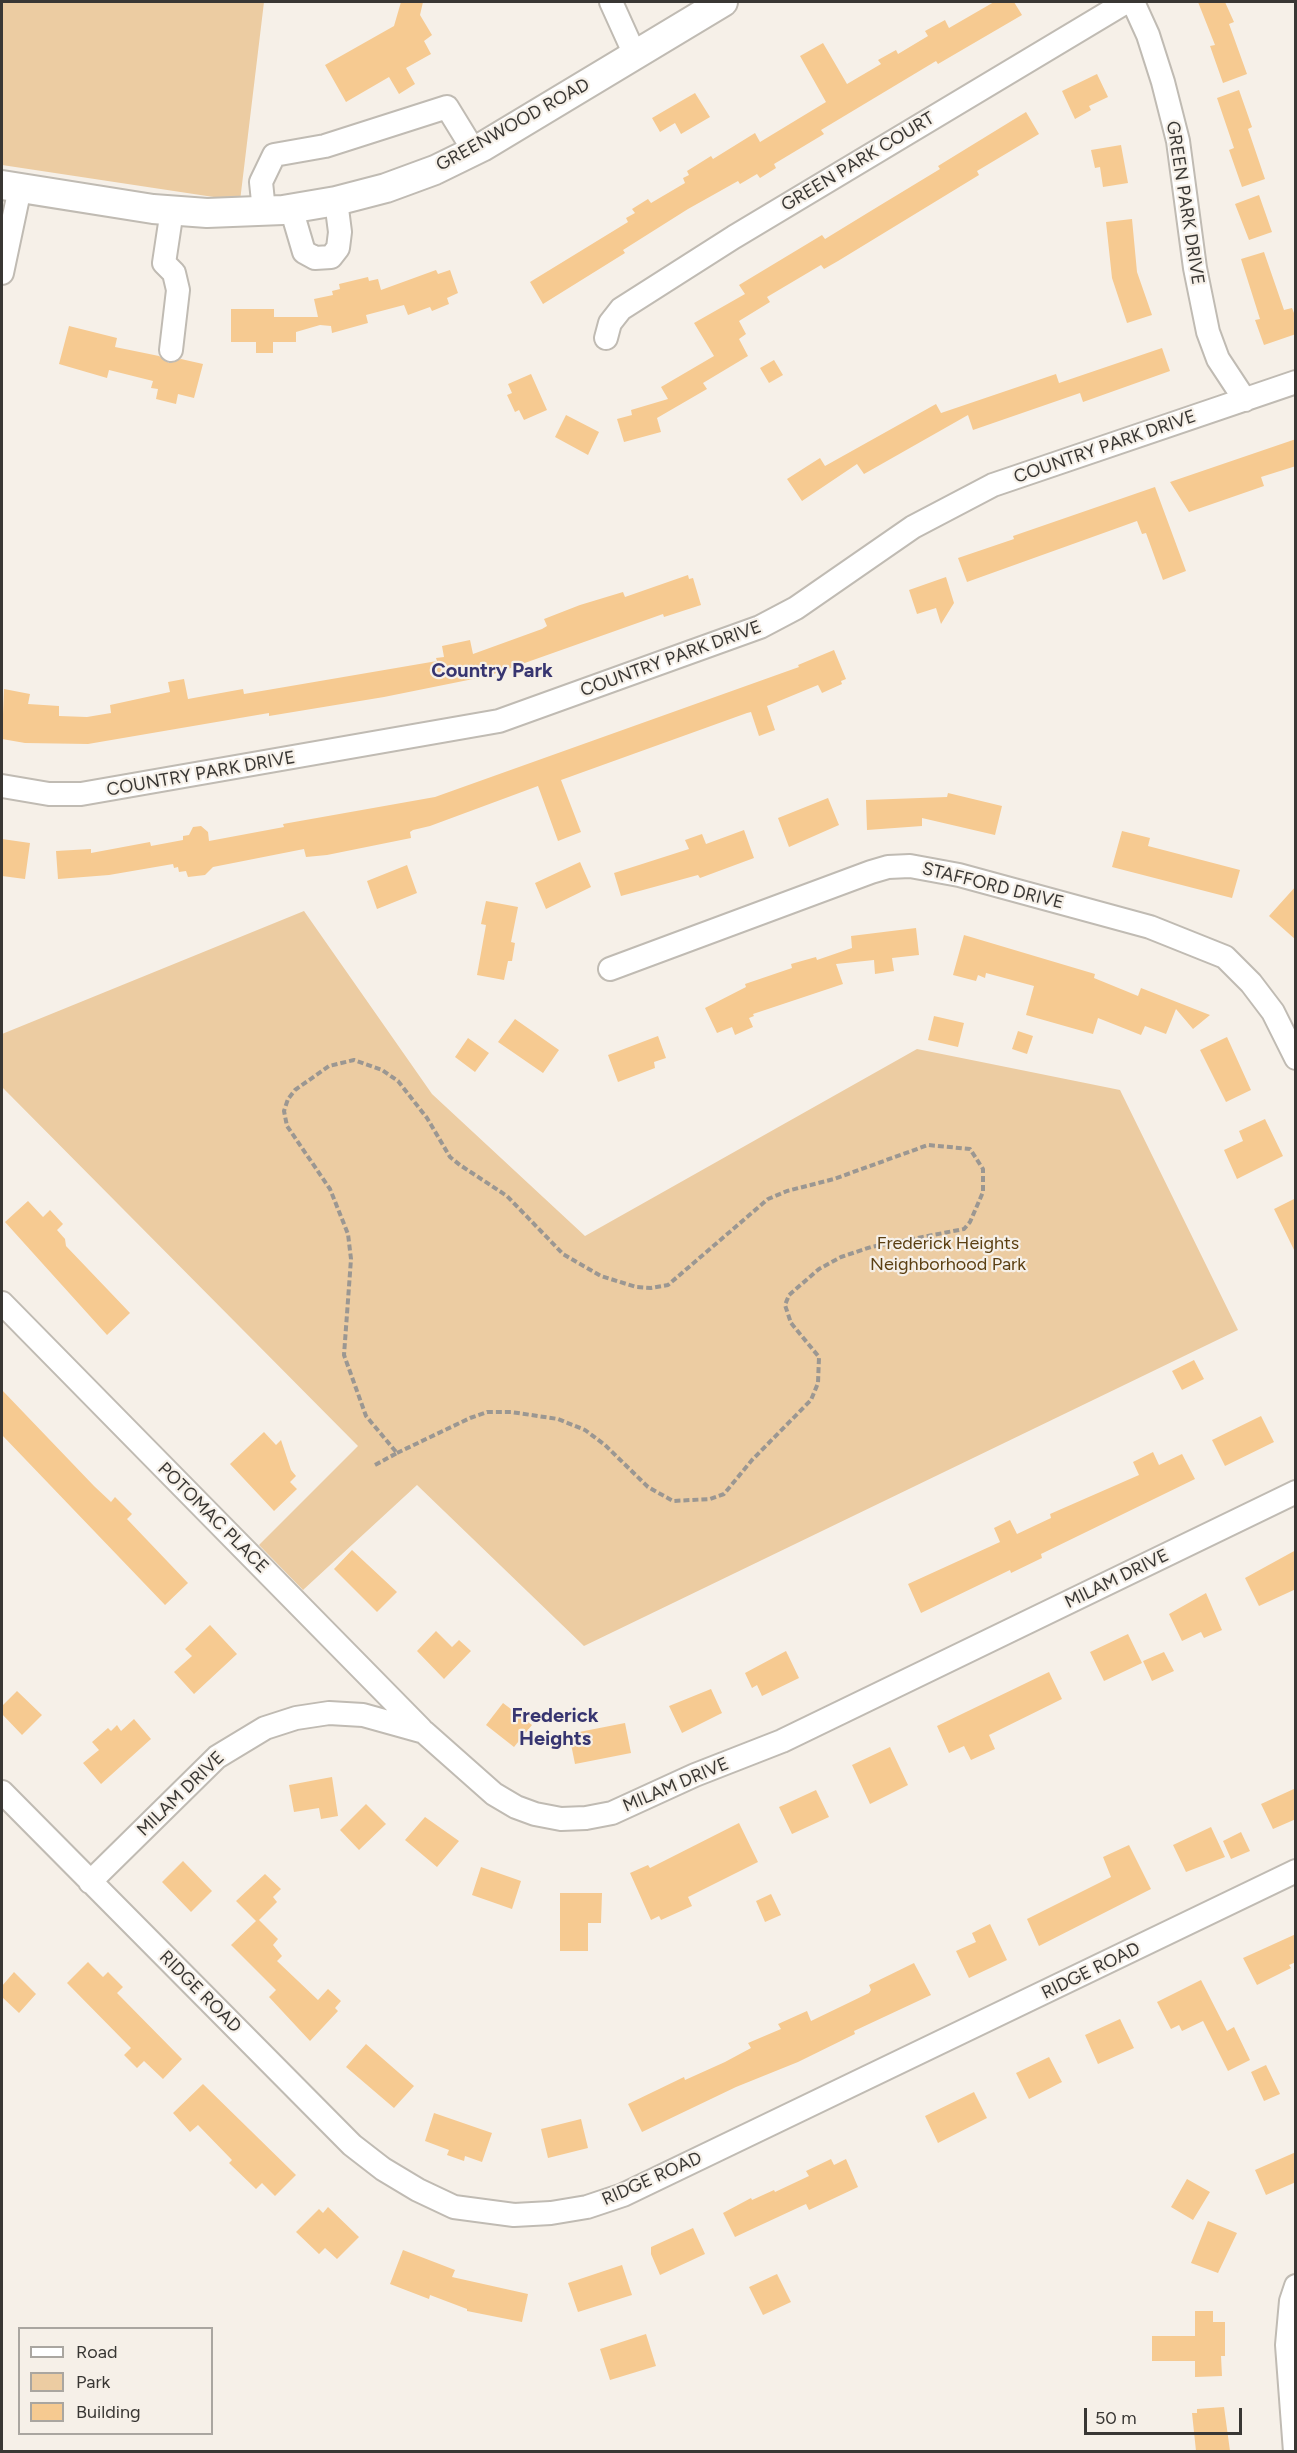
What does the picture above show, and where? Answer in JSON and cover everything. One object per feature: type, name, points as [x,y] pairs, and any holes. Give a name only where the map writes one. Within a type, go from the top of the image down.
[{"type":"main road","name":"GREENWOOD ROAD","points":[[11,186],[172,210],[278,210],[336,201],[386,188],[435,170],[474,151],[723,2]]},
{"type":"street","points":[[611,2],[635,55]]},
{"type":"street","name":"GREEN PARK COURT","points":[[606,338],[610,323],[621,309],[734,237],[1126,2]]},
{"type":"street","name":"GREEN PARK DRIVE","points":[[1133,2],[1148,35],[1164,82],[1178,141],[1195,268],[1208,333],[1218,359],[1245,400]]},
{"type":"street","points":[[336,201],[340,232],[338,248],[331,257],[315,258],[304,252],[261,182],[274,155],[325,146],[447,107],[474,151]]},
{"type":"street","points":[[2,273],[11,186]]},
{"type":"street","points":[[171,350],[178,290],[174,273],[164,263],[172,210]]},
{"type":"street","name":"COUNTRY PARK DRIVE","points":[[2,786],[49,794],[81,794],[499,721],[760,627],[796,608],[913,527],[993,485],[1296,382]]},
{"type":"street","name":"STAFFORD DRIVE","points":[[610,969],[871,872],[888,867],[910,866],[959,875],[1150,927],[1225,957],[1251,983],[1273,1012],[1296,1058]]},
{"type":"street","name":"POTOMAC PLACE","points":[[2,1304],[424,1732]]},
{"type":"street","name":"MILAM DRIVE","points":[[90,1882],[217,1757],[265,1728],[296,1718],[329,1713],[363,1715],[424,1732],[494,1794],[516,1807],[561,1819],[586,1818],[612,1813],[695,1775],[782,1741],[1296,1492]]},
{"type":"street","name":"RIDGE ROAD","points":[[2,1792],[352,2145],[383,2169],[418,2190],[454,2207],[514,2215],[551,2213],[587,2207],[623,2195],[1296,1871]]},
{"type":"street","points":[[1295,2451],[1287,2344],[1291,2301],[1296,2286]]},
{"type":"path","points":[[375,1466],[470,1418],[487,1412],[511,1412],[558,1419],[585,1430],[605,1444],[648,1487],[673,1501],[710,1499],[724,1494],[752,1460],[811,1400],[818,1383],[819,1356],[791,1323],[785,1305],[789,1295],[819,1269],[841,1257],[871,1247],[954,1233],[964,1229],[970,1222],[983,1191],[983,1169],[970,1149],[928,1145],[834,1179],[787,1191],[768,1199],[668,1285],[651,1288],[636,1287],[601,1276],[563,1254],[507,1196],[450,1157],[427,1118],[398,1081],[382,1070],[354,1060],[329,1066],[295,1090],[288,1099],[284,1111],[287,1126],[330,1189],[348,1234],[351,1258],[344,1355],[366,1416],[397,1453]]},
{"type":"green space","points":[[2,2],[264,2],[240,201],[2,165]]},
{"type":"green space","name":"Frederick Heights Neighborhood Park","points":[[304,911],[432,1094],[585,1236],[917,1049],[1120,1090],[1238,1330],[584,1646],[417,1485],[303,1590],[259,1545],[358,1446],[2,1087],[2,1034]]},
{"type":"building","points":[[401,2],[423,2],[420,15],[432,35],[424,41],[431,54],[406,68],[415,84],[399,94],[389,77],[346,102],[325,65],[394,26]]},
{"type":"building","points":[[994,2],[1014,2],[1022,15],[938,64],[936,61],[821,130],[824,134],[774,164],[776,168],[760,178],[757,174],[740,184],[738,181],[688,209],[623,250],[625,253],[543,304],[530,282],[628,222],[626,218],[635,213],[632,209],[648,199],[651,203],[685,183],[683,178],[689,175],[687,171],[711,156],[713,159],[755,133],[760,142],[826,102],[800,56],[823,43],[847,84],[881,64],[878,60],[896,50],[898,54],[928,36],[925,31],[945,20],[949,28]]},
{"type":"building","points":[[1198,2],[1225,2],[1234,22],[1229,24],[1247,74],[1223,83],[1210,46],[1215,45]]},
{"type":"building","points":[[1097,74],[1108,97],[1089,106],[1091,110],[1075,119],[1062,91]]},
{"type":"building","points":[[1239,90],[1252,127],[1248,129],[1265,179],[1242,187],[1229,150],[1234,148],[1217,98]]},
{"type":"building","points":[[695,93],[710,117],[681,134],[675,123],[660,132],[652,118]]},
{"type":"building","points":[[1026,112],[1039,134],[977,171],[979,175],[838,261],[824,269],[821,265],[767,297],[770,302],[739,321],[746,334],[739,339],[748,356],[703,383],[707,389],[657,418],[661,432],[624,442],[617,419],[632,415],[631,410],[668,399],[661,387],[714,356],[694,323],[745,294],[739,285],[822,235],[825,239],[940,169],[938,166]]},
{"type":"building","points":[[1121,145],[1128,183],[1103,187],[1100,167],[1095,168],[1091,150]]},
{"type":"building","points":[[1259,195],[1272,232],[1249,240],[1235,204]]},
{"type":"building","points":[[1132,219],[1137,272],[1152,315],[1127,323],[1112,278],[1106,222]]},
{"type":"building","points":[[1264,252],[1284,310],[1292,308],[1296,318],[1296,334],[1264,345],[1255,320],[1260,319],[1241,259]]},
{"type":"building","points":[[436,270],[438,274],[450,270],[458,293],[447,298],[449,304],[432,311],[430,307],[408,315],[404,305],[366,315],[368,323],[332,333],[331,326],[320,325],[296,332],[296,342],[273,342],[273,353],[256,353],[256,342],[231,342],[231,309],[274,309],[274,317],[318,317],[314,299],[333,295],[332,291],[340,289],[339,284],[368,277],[369,281],[378,279],[381,290]]},
{"type":"building","points":[[69,326],[117,338],[115,347],[159,356],[169,363],[181,359],[203,364],[194,398],[178,394],[176,404],[156,399],[158,389],[151,388],[153,381],[109,370],[107,378],[59,364]]},
{"type":"building","points":[[1162,348],[1170,371],[1083,402],[1080,393],[973,430],[968,415],[864,474],[857,464],[802,501],[787,479],[820,458],[825,466],[936,404],[941,413],[1056,374],[1059,383]]},
{"type":"building","points":[[774,360],[783,375],[769,383],[760,368]]},
{"type":"building","points":[[531,374],[547,410],[524,420],[519,410],[515,412],[507,395],[512,393],[508,384]]},
{"type":"building","points":[[566,415],[599,432],[588,455],[555,437]]},
{"type":"building","points":[[1296,439],[1296,466],[1261,477],[1264,486],[1189,512],[1170,482]]},
{"type":"building","points":[[1155,487],[1186,571],[1163,580],[1146,533],[1142,534],[1137,521],[967,582],[958,558],[1014,539],[1013,536]]},
{"type":"building","points":[[688,575],[689,579],[693,578],[701,605],[664,617],[663,614],[488,676],[384,697],[269,716],[269,713],[88,744],[25,743],[2,739],[4,689],[30,694],[28,704],[59,706],[59,716],[87,717],[111,713],[110,705],[170,692],[168,682],[184,679],[188,699],[243,689],[244,694],[437,661],[436,658],[444,657],[442,646],[470,640],[473,654],[542,629],[547,626],[544,619],[580,605],[623,592],[625,597]]},
{"type":"building","points":[[946,577],[954,603],[941,624],[936,608],[917,614],[909,590]]},
{"type":"building","points":[[834,650],[846,679],[841,681],[842,684],[822,693],[818,685],[767,706],[775,730],[759,736],[751,712],[561,780],[581,832],[558,841],[538,786],[430,826],[413,830],[410,832],[411,838],[327,855],[306,857],[304,849],[213,867],[205,875],[188,877],[186,871],[179,872],[178,867],[174,868],[173,864],[109,875],[58,879],[56,851],[91,849],[91,853],[150,842],[151,846],[183,840],[183,836],[189,835],[193,827],[201,826],[208,832],[209,841],[284,827],[283,824],[435,797],[799,667],[798,665]]},
{"type":"building","points":[[948,793],[1002,806],[995,835],[922,818],[922,826],[867,830],[866,800],[947,797]]},
{"type":"building","points":[[828,798],[839,825],[789,847],[778,818]]},
{"type":"building","points":[[744,830],[754,858],[700,878],[698,875],[621,896],[614,873],[689,849],[685,840],[702,834],[706,844]]},
{"type":"building","points":[[1122,831],[1150,838],[1148,846],[1240,870],[1232,898],[1112,867]]},
{"type":"building","points":[[2,839],[30,843],[25,879],[2,876]]},
{"type":"building","points":[[580,862],[591,887],[546,909],[535,883]]},
{"type":"building","points":[[407,865],[417,893],[377,909],[367,881]]},
{"type":"building","points":[[1296,886],[1296,940],[1269,916]]},
{"type":"building","points":[[486,901],[518,907],[511,942],[515,943],[512,961],[508,961],[504,980],[477,975],[486,925],[481,924]]},
{"type":"building","points":[[916,928],[919,955],[892,958],[894,971],[875,974],[874,960],[836,964],[843,984],[753,1014],[754,1016],[749,1018],[753,1027],[735,1035],[732,1027],[717,1033],[705,1008],[746,987],[745,984],[792,968],[791,964],[816,957],[817,960],[852,948],[851,936]]},
{"type":"building","points":[[964,935],[1095,974],[1094,978],[1138,996],[1141,988],[1210,1015],[1193,1029],[1176,1009],[1166,1034],[1145,1026],[1141,1035],[1098,1018],[1093,1034],[1026,1015],[1034,986],[986,973],[985,978],[978,975],[976,981],[953,975]]},
{"type":"building","points":[[934,1016],[964,1023],[958,1047],[928,1040]]},
{"type":"building","points":[[515,1019],[559,1050],[543,1073],[498,1042]]},
{"type":"building","points":[[1018,1031],[1033,1036],[1027,1054],[1012,1049]]},
{"type":"building","points":[[658,1036],[666,1058],[654,1062],[655,1068],[618,1082],[608,1055]]},
{"type":"building","points":[[1227,1037],[1251,1090],[1226,1102],[1200,1050]]},
{"type":"building","points":[[468,1038],[489,1053],[475,1072],[455,1057]]},
{"type":"building","points":[[1265,1119],[1283,1156],[1237,1179],[1224,1150],[1243,1141],[1239,1131]]},
{"type":"building","points":[[1296,1198],[1296,1254],[1274,1209]]},
{"type":"building","points":[[28,1201],[43,1217],[50,1210],[63,1224],[57,1230],[65,1239],[66,1246],[130,1313],[107,1335],[5,1222]]},
{"type":"building","points":[[1194,1360],[1204,1379],[1182,1390],[1172,1371]]},
{"type":"building","points":[[2,1390],[94,1486],[111,1502],[115,1497],[132,1514],[127,1519],[188,1583],[165,1605],[2,1435]]},
{"type":"building","points":[[1261,1416],[1274,1442],[1225,1466],[1212,1440]]},
{"type":"building","points":[[264,1432],[276,1445],[281,1440],[291,1470],[296,1476],[290,1482],[297,1489],[274,1511],[230,1464]]},
{"type":"building","points":[[1153,1452],[1159,1465],[1182,1454],[1195,1479],[1041,1554],[1042,1558],[1011,1573],[1010,1570],[921,1613],[908,1584],[1000,1542],[994,1528],[1010,1520],[1017,1534],[1051,1518],[1050,1514],[1139,1475],[1133,1462]]},
{"type":"building","points":[[352,1550],[397,1592],[377,1612],[334,1569]]},
{"type":"building","points":[[1296,1550],[1296,1589],[1259,1606],[1245,1578]]},
{"type":"building","points":[[1206,1593],[1222,1630],[1204,1638],[1201,1632],[1182,1641],[1169,1614]]},
{"type":"building","points":[[210,1625],[237,1654],[194,1694],[174,1672],[192,1656],[185,1649]]},
{"type":"building","points":[[436,1631],[452,1647],[459,1640],[471,1651],[444,1679],[417,1651]]},
{"type":"building","points":[[1128,1634],[1142,1663],[1104,1681],[1090,1652]]},
{"type":"building","points":[[786,1651],[799,1678],[762,1696],[757,1685],[752,1688],[745,1673]]},
{"type":"building","points":[[1164,1652],[1174,1671],[1152,1681],[1143,1661]]},
{"type":"building","points":[[1049,1672],[1062,1699],[989,1735],[995,1749],[971,1760],[964,1746],[949,1753],[937,1726]]},
{"type":"building","points":[[711,1689],[722,1713],[682,1733],[669,1706]]},
{"type":"building","points":[[17,1691],[42,1715],[22,1735],[2,1714],[2,1706]]},
{"type":"building","points":[[503,1703],[532,1725],[514,1747],[486,1725]]},
{"type":"building","points":[[134,1719],[151,1739],[101,1784],[83,1763],[99,1750],[92,1742],[108,1728],[111,1731],[117,1725],[121,1731]]},
{"type":"building","points":[[625,1723],[631,1753],[575,1764],[569,1734]]},
{"type":"building","points":[[890,1747],[908,1785],[870,1804],[852,1765]]},
{"type":"building","points":[[332,1777],[338,1816],[321,1819],[319,1808],[294,1812],[289,1785]]},
{"type":"building","points":[[1296,1788],[1296,1819],[1273,1829],[1261,1804]]},
{"type":"building","points":[[816,1790],[829,1817],[792,1834],[779,1807]]},
{"type":"building","points":[[366,1804],[386,1824],[359,1850],[340,1830]]},
{"type":"building","points":[[425,1817],[459,1841],[437,1867],[405,1840]]},
{"type":"building","points":[[739,1823],[758,1862],[688,1897],[692,1906],[661,1920],[659,1916],[651,1920],[630,1873],[648,1865],[650,1868]]},
{"type":"building","points":[[1211,1827],[1225,1857],[1186,1872],[1173,1845]]},
{"type":"building","points":[[1241,1832],[1250,1851],[1231,1859],[1223,1841]]},
{"type":"building","points":[[1129,1845],[1151,1889],[1039,1946],[1027,1919],[1111,1877],[1103,1857]]},
{"type":"building","points":[[183,1861],[212,1891],[191,1912],[162,1882]]},
{"type":"building","points":[[481,1867],[521,1881],[512,1909],[472,1895]]},
{"type":"building","points":[[265,1874],[281,1889],[273,1897],[277,1902],[259,1920],[278,1939],[273,1945],[282,1956],[277,1961],[318,2000],[328,1989],[341,2001],[335,2008],[338,2011],[310,2041],[269,1997],[276,1990],[231,1945],[256,1921],[236,1901]]},
{"type":"building","points":[[560,1893],[602,1893],[601,1923],[588,1923],[588,1951],[560,1951]]},
{"type":"building","points":[[771,1894],[781,1915],[765,1922],[756,1901]]},
{"type":"building","points":[[990,1924],[1007,1960],[969,1978],[956,1951],[976,1942],[972,1933]]},
{"type":"building","points":[[1296,1934],[1296,1962],[1289,1965],[1291,1968],[1257,1985],[1243,1958]]},
{"type":"building","points":[[88,1962],[103,1977],[108,1972],[123,1987],[117,1993],[182,2059],[163,2079],[144,2061],[137,2068],[124,2055],[131,2048],[67,1983]]},
{"type":"building","points":[[914,1963],[931,1995],[854,2031],[855,2034],[798,2062],[736,2087],[642,2132],[628,2104],[684,2077],[685,2080],[725,2062],[751,2048],[748,2043],[781,2029],[778,2024],[807,2011],[811,2021],[869,1993],[871,1990],[869,1985]]},
{"type":"building","points":[[14,1972],[36,1994],[19,2013],[2,1997],[2,1986]]},
{"type":"building","points":[[1201,1980],[1227,2031],[1234,2027],[1250,2060],[1228,2071],[1203,2021],[1182,2031],[1179,2025],[1171,2029],[1157,2002]]},
{"type":"building","points":[[1120,2019],[1134,2048],[1098,2064],[1085,2035]]},
{"type":"building","points":[[366,2044],[414,2086],[394,2108],[346,2067]]},
{"type":"building","points":[[1049,2057],[1062,2082],[1029,2099],[1016,2073]]},
{"type":"building","points":[[1266,2065],[1280,2094],[1264,2101],[1251,2072]]},
{"type":"building","points":[[203,2084],[296,2175],[275,2196],[262,2183],[256,2189],[229,2163],[232,2160],[198,2125],[190,2132],[173,2113]]},
{"type":"building","points":[[974,2092],[987,2118],[938,2143],[925,2116]]},
{"type":"building","points":[[434,2113],[492,2133],[482,2162],[465,2156],[464,2161],[447,2155],[449,2150],[425,2141]]},
{"type":"building","points":[[581,2119],[588,2148],[548,2158],[541,2129]]},
{"type":"building","points":[[1296,2152],[1296,2182],[1266,2195],[1255,2170]]},
{"type":"building","points":[[831,2159],[834,2165],[846,2159],[858,2187],[809,2210],[806,2204],[735,2237],[723,2213],[751,2198],[752,2200],[774,2190],[775,2192],[809,2176],[806,2171]]},
{"type":"building","points":[[1187,2179],[1210,2192],[1193,2220],[1171,2207]]},
{"type":"building","points":[[328,2207],[359,2237],[337,2259],[325,2248],[319,2254],[296,2232],[319,2209],[323,2213]]},
{"type":"building","points":[[1208,2221],[1237,2233],[1218,2273],[1191,2263]]},
{"type":"building","points":[[693,2228],[705,2254],[660,2275],[651,2254],[651,2247]]},
{"type":"building","points":[[403,2250],[455,2270],[452,2277],[528,2294],[522,2322],[467,2311],[467,2309],[430,2295],[429,2299],[390,2284]]},
{"type":"building","points":[[622,2265],[632,2295],[578,2312],[568,2283]]},
{"type":"building","points":[[777,2274],[791,2302],[763,2315],[749,2287]]},
{"type":"building","points":[[1195,2311],[1213,2311],[1213,2322],[1225,2322],[1225,2356],[1221,2356],[1222,2376],[1195,2377],[1195,2361],[1152,2361],[1152,2336],[1195,2336]]},
{"type":"building","points":[[646,2334],[656,2366],[610,2380],[600,2349]]},
{"type":"building","points":[[1224,2407],[1230,2451],[1196,2451],[1192,2413],[1197,2413],[1197,2409]]},
{"type":"district","name":"Country Park","points":[[492,671]]},
{"type":"district","name":"Frederick Heights","points":[[555,1728]]}]
